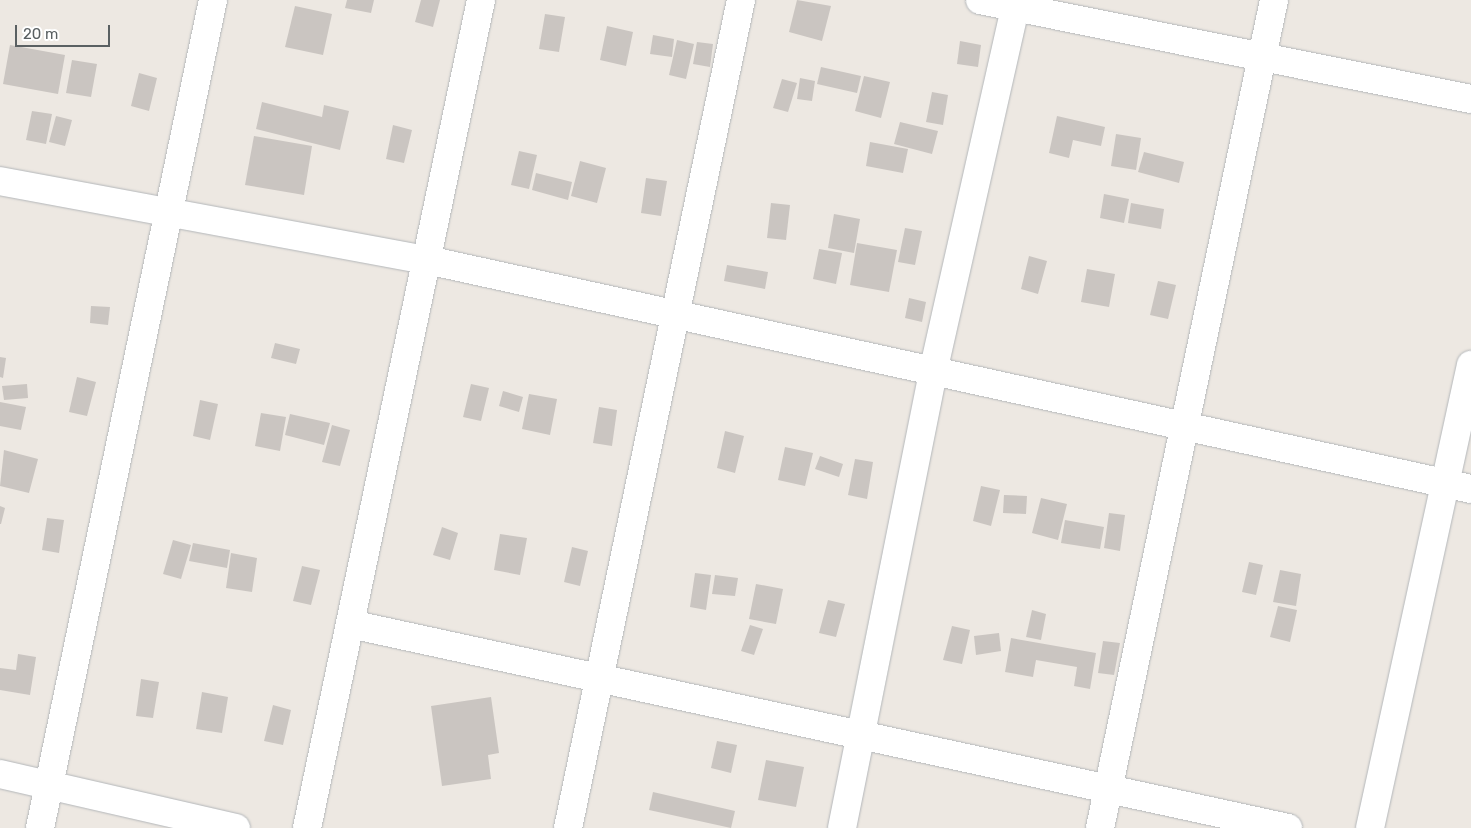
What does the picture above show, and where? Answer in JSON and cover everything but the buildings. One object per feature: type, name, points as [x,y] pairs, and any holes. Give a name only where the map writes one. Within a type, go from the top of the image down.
[{"type":"street","points":[[40,828],[213,0]]},
{"type":"street","points":[[307,828],[481,0]]},
{"type":"street","points":[[568,828],[742,0]]},
{"type":"street","points":[[980,0],[1016,4],[1262,59],[1471,99]]},
{"type":"street","points":[[1100,828],[1187,429],[1274,0]]},
{"type":"street","points":[[842,828],[933,372],[1016,4]]},
{"type":"street","points":[[0,181],[426,260],[1187,429],[1459,486]]},
{"type":"street","points":[[1370,828],[1459,486],[1471,365]]},
{"type":"street","points":[[350,624],[1288,828]]},
{"type":"street","points":[[0,774],[236,828]]}]
